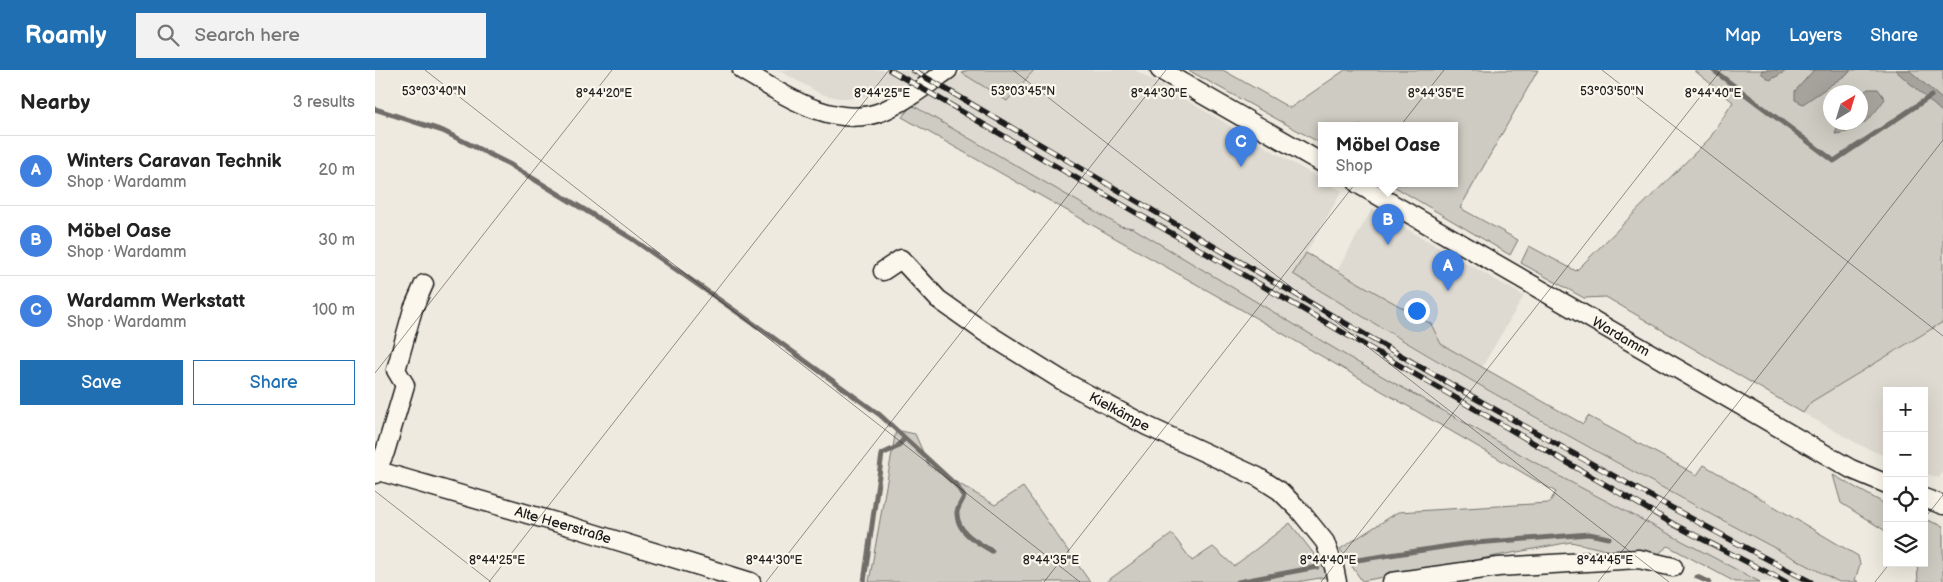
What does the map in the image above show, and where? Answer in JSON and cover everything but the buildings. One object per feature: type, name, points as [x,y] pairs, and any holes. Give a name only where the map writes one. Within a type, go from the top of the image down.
[{"type":"street","points":[[742,70],[799,102],[821,111],[851,116],[871,115],[885,110],[948,70]]},
{"type":"street","points":[[1161,70],[1318,161]]},
{"type":"street","name":"Wardamm","points":[[1363,187],[1824,454],[1851,469],[1883,482]]},
{"type":"street","name":"Kielkämpe","points":[[883,271],[901,259],[938,299],[983,331],[1063,381],[1147,426],[1258,477],[1280,491],[1300,511],[1325,542],[1337,582]]},
{"type":"street","points":[[376,471],[385,452],[405,385],[397,370],[413,309],[424,284]]},
{"type":"street","name":"Alte Heerstraße","points":[[376,471],[576,528],[751,582]]},
{"type":"street","points":[[1928,499],[1943,504]]},
{"type":"street","points":[[1391,582],[1497,568],[1639,559],[1673,567]]},
{"type":"shaded area","points":[[778,70],[926,70],[896,91],[891,87],[879,94],[856,98],[838,98],[821,94]]},
{"type":"shaded area","points":[[968,70],[1034,70],[1007,101],[962,73]]},
{"type":"shaded area","points":[[1034,70],[1135,70],[1318,178],[1318,187],[1335,187],[1342,191],[1294,274],[1407,344],[1549,426],[1707,513],[1839,582],[1760,582],[1559,476],[1357,362],[1133,228],[1120,226],[912,105],[962,73],[1007,101]]},
{"type":"shaded area","points":[[1188,70],[1223,70],[1290,108],[1345,70],[1538,70],[1460,208],[1518,240],[1510,255],[1395,187],[1458,187],[1458,122],[1318,122],[1318,142]]},
{"type":"shaded area","points":[[1694,70],[1943,70],[1943,322],[1811,402],[1803,413],[1606,297],[1584,298],[1521,263],[1529,246],[1576,271],[1710,138],[1733,102]]},
{"type":"shaded area","points":[[1762,70],[1788,70],[1770,80],[1761,73]]},
{"type":"shaded area","points":[[1814,70],[1850,70],[1850,72],[1831,85],[1823,85],[1823,90],[1803,104],[1795,100],[1795,91]]},
{"type":"shaded area","points":[[1895,70],[1909,70],[1943,100],[1943,113]]},
{"type":"shaded area","points":[[1868,89],[1878,89],[1885,99],[1868,119]]},
{"type":"shaded area","points":[[912,105],[1120,226],[1133,228],[1357,362],[1559,476],[1760,582],[1735,582],[1668,546],[1651,560],[1571,542],[1362,581],[1340,549],[1398,512],[1549,503],[1556,492],[1242,310],[902,117]]},
{"type":"shaded area","points":[[1836,130],[1851,130],[1844,133],[1835,134]]},
{"type":"shaded area","points":[[1372,209],[1524,296],[1482,367],[1441,344],[1431,324],[1337,271]]},
{"type":"shaded area","points":[[1306,253],[1431,324],[1441,344],[1583,424],[1588,416],[1697,475],[1704,465],[1858,556],[1860,564],[1855,580],[1859,582],[1839,582],[1563,433],[1427,355],[1293,274]]},
{"type":"shaded area","points":[[1943,322],[1943,470],[1939,478],[1928,474],[1928,387],[1883,387],[1883,455],[1862,446],[1803,413],[1811,402]]},
{"type":"shaded area","points":[[896,430],[915,434],[929,466],[995,505],[1023,487],[1090,582],[869,582]]},
{"type":"shaded area","points":[[1833,475],[1883,503],[1883,529],[1841,503]]},
{"type":"shaded area","points":[[1928,520],[1943,526],[1943,582],[1918,582],[1917,567],[1928,567]]},
{"type":"shaded area","points":[[1290,523],[1331,576],[1297,582],[1106,582],[1172,534],[1192,561],[1213,547],[1234,566]]},
{"type":"waterway","points":[[1713,70],[1834,161],[1931,96]]},
{"type":"waterway","points":[[375,109],[443,131],[509,164],[631,238],[764,331],[880,415],[957,486],[964,497],[957,512],[960,525],[969,536],[992,551]]},
{"type":"waterway","points":[[864,582],[882,454],[897,447],[905,438]]},
{"type":"waterway","points":[[1357,560],[1463,544],[1589,534],[1609,538]]},
{"type":"waterway","points":[[1238,582],[1317,567]]},
{"type":"waterway","points":[[1697,577],[1709,582]]},
{"type":"railway","points":[[890,70],[1675,525],[1786,582]]},
{"type":"railway","points":[[913,70],[1471,396],[1583,459],[1811,582]]},
{"type":"place","name":"Wardamm Werkstatt","points":[[1241,167]]},
{"type":"place","name":"Möbel Oase","points":[[1388,245]]},
{"type":"place","name":"Winters Caravan Technik","points":[[1448,291]]}]
